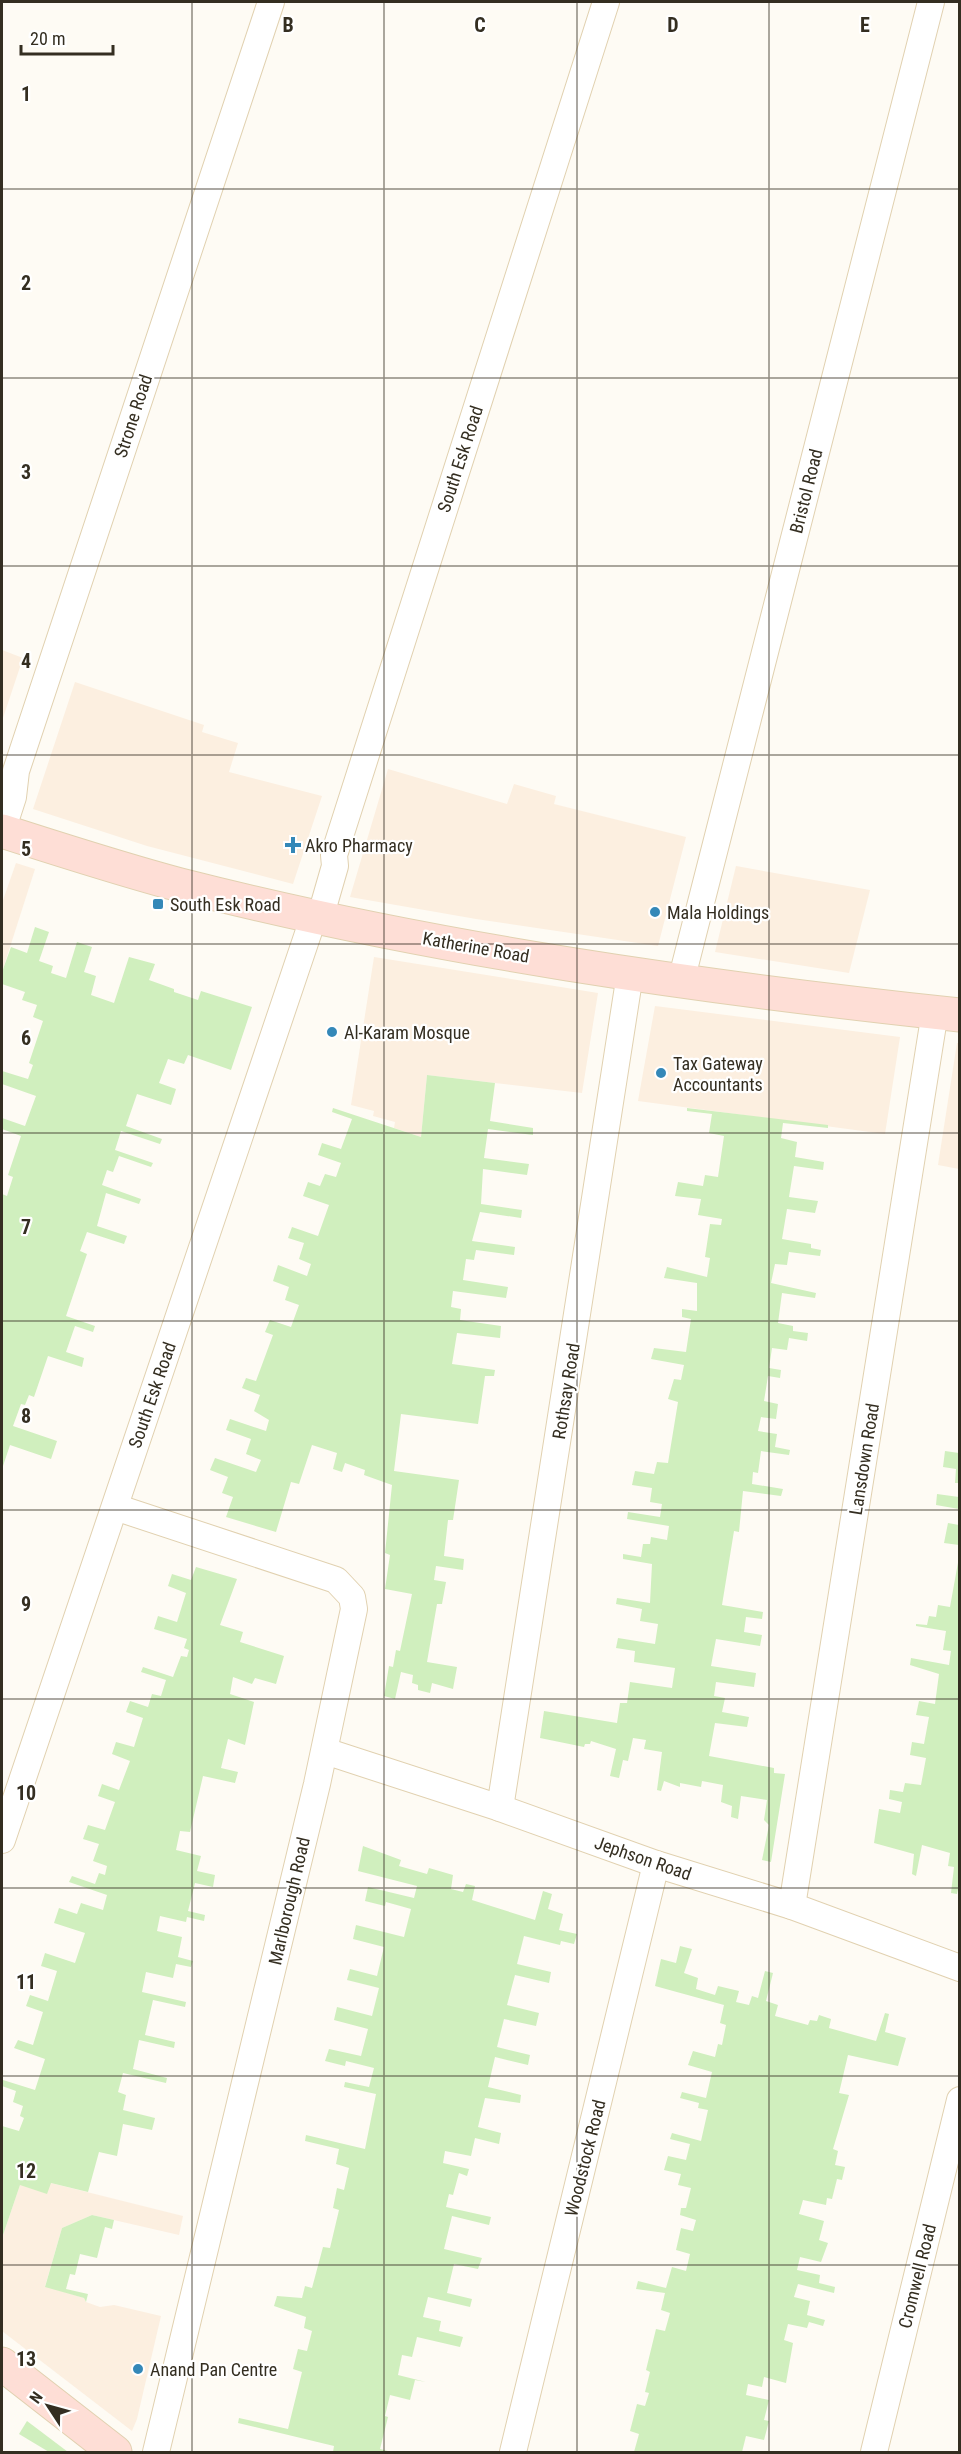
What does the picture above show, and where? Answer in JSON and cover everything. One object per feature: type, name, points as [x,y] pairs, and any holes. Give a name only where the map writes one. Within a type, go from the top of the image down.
[{"type":"main road","name":"Katherine Road","points":[[2,831],[139,874],[317,917],[630,974],[947,1014]]},
{"type":"main road","points":[[4,2370],[115,2452]]},
{"type":"street","name":"Strone Road","points":[[2,831],[13,797],[16,771],[271,2]]},
{"type":"street","name":"South Esk Road","points":[[2,1840],[335,866],[333,855],[606,2]]},
{"type":"street","name":"Bristol Road","points":[[681,981],[931,2]]},
{"type":"street","name":"Rothsay Road","points":[[500,1808],[630,974]]},
{"type":"street","name":"Lansdown Road","points":[[792,1906],[947,1014]]},
{"type":"street","name":"Marlborough Road","points":[[115,1507],[336,1580],[352,1597],[354,1609],[325,1751],[156,2452]]},
{"type":"street","name":"Jephson Road","points":[[325,1751],[500,1808],[656,1864],[792,1906],[960,1968]]},
{"type":"street","name":"Woodstock Road","points":[[513,2452],[656,1864]]},
{"type":"street","name":"Cromwell Road","points":[[874,2452],[960,2100]]},
{"type":"shaded area","points":[[2,650],[23,658],[2,721]]},
{"type":"shaded area","points":[[75,682],[204,725],[202,732],[238,743],[229,772],[322,796],[293,884],[147,846],[33,809]]},
{"type":"shaded area","points":[[388,769],[507,804],[514,784],[556,796],[554,804],[686,837],[658,946],[476,919],[350,897]]},
{"type":"shaded area","points":[[16,863],[35,869],[2,972],[2,903]]},
{"type":"shaded area","points":[[736,866],[870,890],[849,973],[715,952]]},
{"type":"shaded area","points":[[374,957],[598,993],[582,1093],[427,1075],[421,1137],[394,1128],[395,1122],[373,1116],[374,1111],[351,1105]]},
{"type":"shaded area","points":[[655,1006],[900,1037],[885,1134],[638,1101]]},
{"type":"shaded area","points":[[957,1043],[960,1043],[959,1169],[938,1165]]},
{"type":"shaded area","points":[[51,2183],[183,2216],[179,2235],[92,2215],[62,2228],[45,2286],[84,2298],[86,2302],[100,2307],[114,2305],[161,2316],[137,2419],[132,2431],[2,2331],[2,2238],[20,2185]]},
{"type":"green space","points":[[35,927],[49,932],[39,961],[53,966],[51,973],[66,978],[77,942],[92,947],[84,972],[96,976],[91,995],[114,1003],[129,957],[155,964],[149,980],[174,989],[174,992],[198,1000],[201,991],[252,1007],[231,1070],[188,1055],[184,1064],[168,1059],[159,1083],[176,1089],[171,1105],[137,1094],[126,1126],[162,1139],[160,1144],[121,1131],[115,1150],[153,1163],[151,1167],[119,1156],[113,1172],[107,1170],[102,1185],[141,1199],[139,1204],[106,1193],[97,1226],[127,1236],[124,1244],[87,1232],[80,1251],[87,1254],[66,1316],[95,1326],[93,1332],[75,1326],[66,1352],[84,1358],[82,1367],[48,1356],[34,1397],[29,1395],[25,1405],[21,1404],[13,1426],[57,1441],[51,1459],[10,1445],[2,1469],[2,1194],[7,1196],[13,1177],[8,1175],[21,1136],[2,1129],[2,1118],[25,1126],[36,1096],[2,1084],[2,1071],[28,1079],[33,1065],[29,1063],[43,1021],[33,1017],[37,1005],[22,1000],[25,992],[2,984],[2,972],[11,947],[27,953]]},
{"type":"green space","points":[[427,1075],[495,1083],[490,1121],[533,1128],[533,1135],[488,1129],[484,1158],[529,1164],[527,1175],[483,1169],[481,1204],[522,1210],[521,1218],[480,1212],[472,1241],[515,1247],[514,1255],[476,1250],[474,1260],[466,1259],[463,1280],[508,1287],[506,1298],[453,1291],[451,1307],[461,1309],[460,1320],[501,1326],[500,1338],[457,1333],[452,1364],[495,1370],[494,1376],[485,1376],[478,1424],[401,1414],[394,1471],[459,1480],[453,1520],[448,1520],[444,1556],[464,1559],[463,1570],[436,1566],[434,1580],[446,1582],[442,1604],[437,1604],[427,1662],[457,1667],[453,1689],[432,1683],[430,1693],[418,1690],[418,1685],[412,1683],[413,1675],[401,1672],[395,1699],[384,1696],[389,1666],[393,1667],[396,1650],[400,1651],[412,1594],[385,1589],[390,1555],[385,1553],[392,1485],[364,1475],[365,1470],[345,1463],[342,1472],[333,1469],[337,1453],[312,1445],[299,1484],[291,1482],[276,1532],[226,1517],[233,1497],[222,1493],[228,1477],[210,1470],[215,1458],[256,1472],[261,1460],[246,1454],[251,1439],[226,1430],[230,1419],[266,1431],[269,1420],[254,1411],[260,1395],[242,1388],[246,1378],[256,1381],[273,1335],[265,1332],[270,1320],[291,1327],[299,1305],[285,1300],[289,1287],[273,1281],[278,1265],[307,1276],[311,1264],[299,1259],[304,1243],[288,1238],[292,1227],[318,1236],[329,1205],[303,1196],[308,1182],[320,1186],[325,1174],[336,1177],[341,1163],[318,1155],[322,1143],[341,1149],[352,1119],[332,1112],[333,1108],[421,1137]]},
{"type":"green space","points":[[687,1108],[828,1125],[828,1128],[783,1123],[781,1138],[797,1142],[795,1157],[824,1162],[823,1170],[794,1166],[789,1197],[818,1201],[815,1213],[787,1209],[782,1239],[811,1244],[811,1248],[821,1250],[820,1256],[789,1252],[787,1265],[775,1264],[771,1283],[816,1293],[815,1298],[782,1293],[778,1323],[793,1326],[793,1331],[808,1333],[807,1341],[789,1338],[787,1350],[772,1348],[769,1368],[781,1370],[780,1378],[768,1376],[764,1401],[778,1404],[776,1419],[761,1417],[758,1431],[777,1434],[775,1447],[790,1450],[789,1455],[761,1451],[758,1473],[753,1472],[752,1484],[783,1489],[781,1496],[743,1491],[739,1532],[734,1531],[722,1605],[763,1612],[762,1619],[746,1617],[744,1632],[762,1635],[760,1646],[716,1639],[711,1666],[756,1673],[754,1687],[716,1682],[714,1696],[725,1698],[722,1712],[749,1717],[747,1727],[715,1723],[709,1756],[774,1768],[774,1773],[785,1774],[771,1862],[762,1860],[769,1825],[764,1820],[767,1800],[741,1796],[738,1819],[731,1817],[732,1806],[721,1802],[723,1785],[702,1781],[701,1787],[680,1783],[680,1787],[664,1781],[661,1791],[657,1790],[662,1752],[644,1749],[646,1740],[633,1738],[628,1761],[623,1760],[619,1778],[610,1776],[616,1749],[591,1741],[584,1747],[540,1738],[544,1711],[617,1723],[620,1703],[627,1703],[630,1682],[672,1688],[675,1668],[634,1662],[635,1651],[616,1648],[618,1638],[655,1644],[658,1624],[640,1621],[642,1609],[616,1604],[617,1598],[650,1603],[652,1564],[623,1559],[623,1554],[641,1557],[643,1544],[650,1544],[651,1537],[667,1540],[669,1526],[627,1519],[628,1512],[660,1517],[662,1504],[650,1502],[652,1488],[632,1485],[635,1471],[654,1474],[657,1462],[668,1463],[678,1402],[668,1399],[674,1379],[681,1380],[684,1365],[651,1359],[654,1348],[686,1352],[691,1319],[682,1317],[682,1309],[697,1311],[697,1283],[664,1278],[667,1267],[707,1277],[710,1258],[705,1257],[710,1224],[721,1225],[722,1219],[698,1215],[701,1199],[675,1196],[678,1182],[703,1186],[705,1175],[718,1177],[724,1136],[709,1133],[712,1114],[687,1111]]},
{"type":"green space","points":[[945,1451],[959,1453],[959,1483],[955,1483],[956,1469],[943,1467]]},
{"type":"green space","points":[[937,1494],[959,1497],[959,1509],[936,1505]]},
{"type":"green space","points":[[948,1523],[959,1525],[959,1545],[944,1543]]},
{"type":"green space","points":[[959,1557],[960,1880],[957,1894],[951,1893],[954,1867],[948,1866],[950,1853],[922,1845],[916,1876],[912,1874],[914,1854],[874,1843],[879,1809],[900,1813],[902,1802],[889,1799],[890,1790],[903,1792],[905,1783],[921,1785],[926,1758],[910,1755],[912,1742],[924,1744],[929,1717],[916,1715],[919,1701],[935,1704],[939,1674],[910,1665],[911,1658],[949,1665],[951,1651],[943,1650],[946,1631],[916,1626],[916,1624],[927,1625],[929,1616],[936,1617],[938,1605],[950,1607]]},
{"type":"green space","points":[[196,1567],[237,1579],[220,1625],[243,1632],[240,1642],[284,1656],[276,1684],[255,1678],[252,1684],[233,1677],[230,1694],[254,1702],[245,1745],[228,1739],[221,1768],[238,1772],[235,1783],[203,1776],[190,1832],[180,1831],[176,1850],[201,1856],[197,1871],[215,1875],[213,1887],[195,1883],[188,1911],[205,1915],[204,1921],[187,1917],[186,1922],[160,1916],[157,1931],[182,1937],[178,1957],[193,1961],[191,1967],[176,1964],[173,1978],[146,1972],[142,1992],[186,2002],[185,2007],[153,2000],[145,2035],[175,2042],[174,2048],[139,2040],[133,2069],[167,2078],[166,2083],[123,2073],[118,2092],[126,2095],[123,2110],[155,2118],[152,2130],[123,2124],[117,2156],[99,2152],[88,2192],[51,2183],[47,2194],[20,2185],[2,2238],[2,2126],[19,2131],[24,2118],[20,2116],[23,2106],[13,2102],[16,2091],[2,2086],[3,2080],[35,2090],[45,2059],[14,2048],[18,2040],[33,2045],[43,2012],[26,2006],[30,1995],[48,2001],[57,1971],[41,1966],[45,1953],[75,1963],[85,1933],[54,1923],[59,1908],[77,1914],[81,1903],[103,1910],[107,1895],[69,1882],[72,1876],[95,1884],[99,1873],[105,1875],[107,1866],[93,1861],[99,1844],[83,1839],[88,1825],[105,1830],[115,1802],[98,1796],[102,1784],[119,1790],[130,1761],[112,1754],[116,1742],[134,1747],[143,1718],[126,1712],[130,1701],[148,1707],[152,1694],[161,1696],[166,1680],[141,1672],[143,1667],[173,1677],[181,1656],[187,1657],[189,1650],[184,1648],[187,1639],[154,1629],[158,1616],[177,1622],[186,1593],[168,1586],[172,1574],[191,1580]]},
{"type":"green space","points":[[363,1846],[401,1860],[399,1866],[427,1874],[429,1868],[453,1875],[451,1889],[463,1892],[466,1884],[475,1886],[472,1900],[535,1920],[543,1891],[552,1894],[548,1909],[563,1914],[559,1930],[577,1934],[574,1944],[561,1941],[560,1945],[524,1936],[517,1964],[551,1972],[549,1983],[515,1975],[507,2005],[539,2013],[536,2026],[504,2019],[497,2047],[530,2055],[528,2065],[495,2057],[488,2087],[521,2095],[520,2103],[485,2098],[478,2127],[501,2133],[499,2144],[475,2138],[471,2156],[445,2151],[443,2163],[469,2169],[467,2176],[459,2173],[453,2195],[449,2194],[446,2207],[491,2217],[489,2225],[452,2216],[444,2249],[482,2258],[478,2269],[454,2264],[447,2293],[472,2299],[470,2307],[428,2297],[423,2317],[441,2321],[439,2331],[463,2337],[460,2347],[417,2337],[412,2357],[402,2355],[398,2375],[426,2382],[415,2380],[410,2400],[390,2395],[385,2416],[388,2417],[380,2449],[392,2452],[333,2452],[334,2446],[238,2423],[239,2418],[288,2429],[302,2372],[293,2369],[298,2349],[307,2351],[312,2331],[304,2328],[306,2317],[274,2306],[277,2296],[302,2298],[305,2286],[312,2288],[323,2247],[330,2248],[339,2210],[333,2208],[337,2188],[344,2190],[349,2168],[336,2164],[339,2149],[305,2141],[306,2135],[365,2149],[376,2094],[344,2087],[345,2082],[369,2087],[374,2068],[346,2061],[345,2066],[325,2061],[329,2049],[361,2056],[368,2029],[334,2020],[337,2007],[372,2016],[379,1988],[347,1980],[350,1969],[377,1976],[384,1947],[353,1939],[356,1925],[404,1937],[411,1909],[386,1902],[385,1906],[365,1901],[368,1887],[414,1898],[417,1886],[358,1871]]},
{"type":"green space","points":[[680,1946],[692,1949],[684,1973],[698,1978],[696,1989],[715,1995],[718,1986],[739,1991],[736,2002],[749,2005],[752,1996],[758,1998],[765,1971],[773,1973],[766,2001],[778,2005],[775,2016],[808,2025],[810,2020],[817,2021],[819,2015],[831,2019],[829,2028],[876,2041],[885,2013],[889,2014],[885,2032],[906,2038],[898,2066],[848,2055],[839,2093],[849,2095],[833,2149],[838,2151],[835,2165],[845,2167],[842,2180],[837,2179],[832,2199],[827,2198],[826,2205],[803,2200],[799,2214],[824,2221],[819,2240],[828,2243],[821,2262],[800,2257],[797,2270],[820,2275],[819,2283],[835,2287],[834,2293],[798,2284],[794,2297],[810,2301],[807,2315],[825,2320],[823,2326],[809,2322],[807,2328],[788,2324],[784,2340],[793,2343],[786,2383],[764,2377],[762,2387],[748,2384],[746,2395],[769,2400],[764,2420],[769,2421],[764,2440],[746,2436],[742,2452],[634,2452],[639,2434],[630,2431],[637,2404],[645,2406],[649,2393],[645,2392],[650,2372],[646,2370],[656,2329],[665,2331],[670,2313],[661,2310],[665,2293],[636,2289],[638,2281],[666,2288],[672,2267],[686,2271],[690,2254],[676,2250],[681,2228],[693,2231],[696,2220],[680,2215],[681,2208],[686,2208],[691,2188],[678,2185],[681,2174],[664,2170],[668,2156],[686,2160],[690,2144],[670,2139],[672,2133],[701,2141],[708,2110],[698,2108],[699,2103],[680,2098],[682,2092],[706,2098],[712,2072],[688,2065],[693,2051],[715,2057],[718,2044],[722,2045],[726,2025],[720,2023],[724,2005],[655,1986],[661,1959],[676,1963]]},
{"type":"green space","points":[[92,2215],[114,2220],[112,2229],[105,2227],[97,2258],[80,2254],[75,2275],[70,2274],[66,2289],[88,2294],[86,2302],[84,2298],[45,2287],[62,2228]]},
{"type":"green space","points":[[27,2421],[68,2452],[49,2452],[19,2434]]},
{"type":"place","name":"Akro Pharmacy","points":[[293,845]]},
{"type":"place","name":"South Esk Road","points":[[158,904]]},
{"type":"place","name":"Mala Holdings","points":[[655,912]]},
{"type":"place","name":"Al-Karam Mosque","points":[[332,1032]]},
{"type":"place","name":"Tax Gateway Accountants","points":[[661,1073]]},
{"type":"place","name":"Anand Pan Centre","points":[[138,2369]]}]
